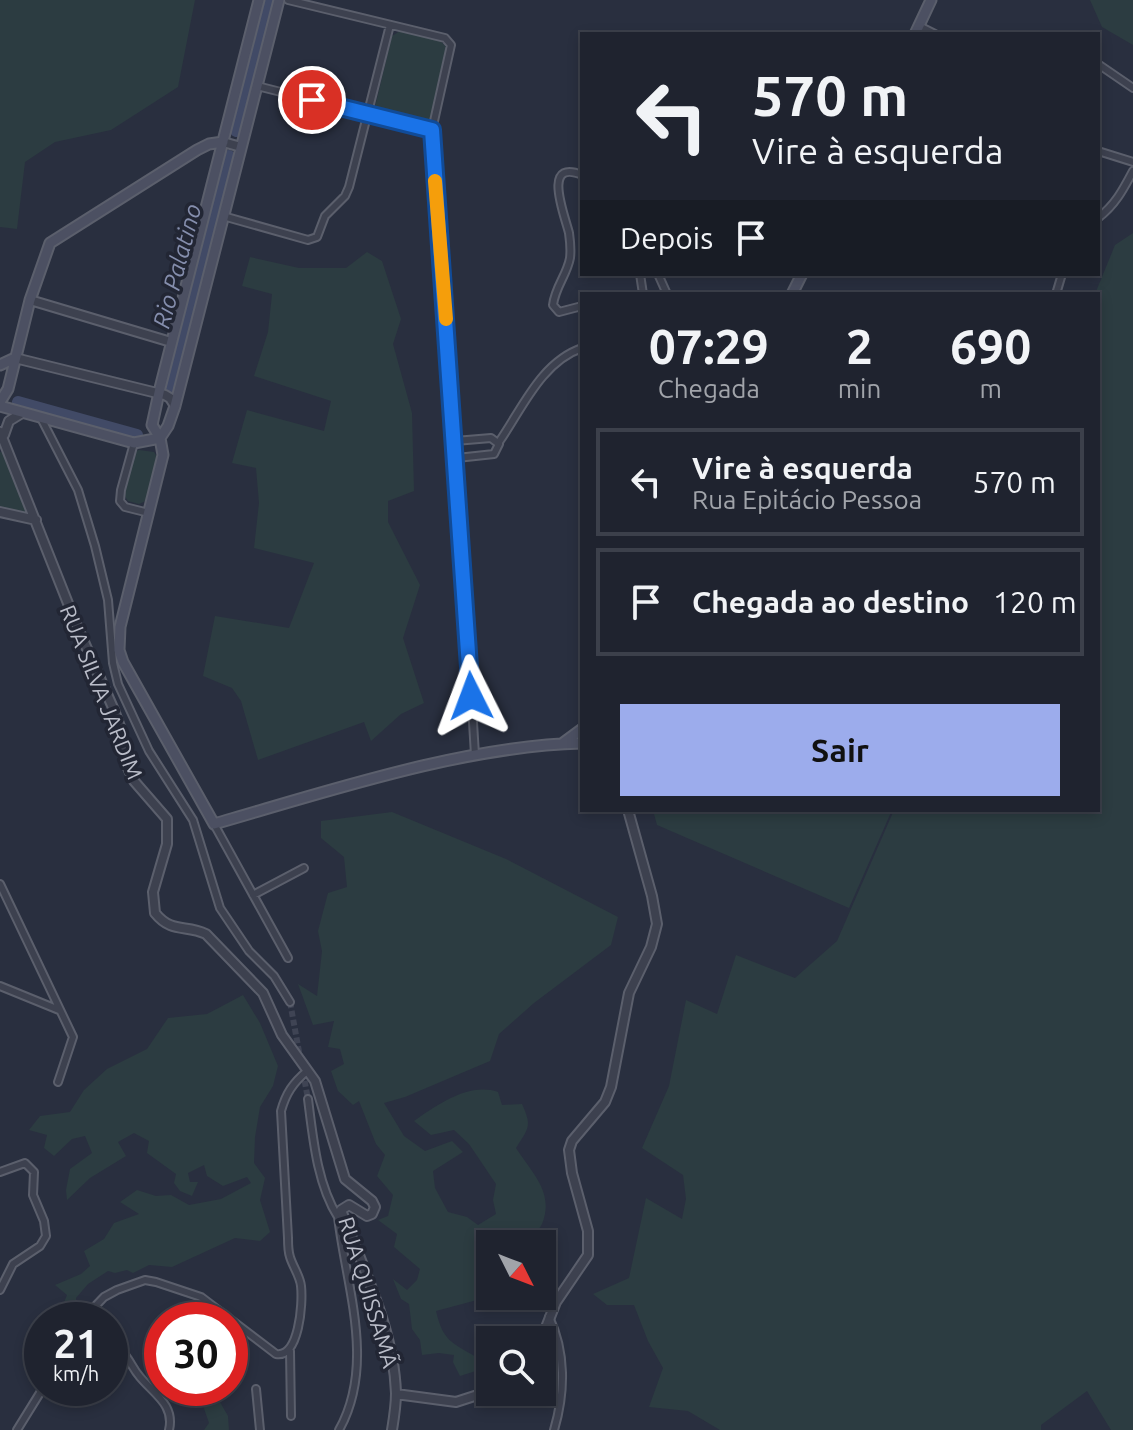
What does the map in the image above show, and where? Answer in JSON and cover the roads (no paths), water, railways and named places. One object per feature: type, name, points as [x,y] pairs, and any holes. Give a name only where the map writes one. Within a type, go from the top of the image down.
[{"type":"main road","points":[[259,0],[152,425],[160,438],[163,455],[120,627],[119,650],[130,676],[214,824],[475,755],[580,743]]},
{"type":"main road","points":[[223,142],[197,150],[54,239],[44,254],[8,389],[0,404],[134,443],[160,438],[175,406],[279,0]]},
{"type":"main road","points":[[917,30],[926,2]]},
{"type":"main road","points":[[0,365],[15,358]]},
{"type":"main road","points":[[8,389],[20,412]]},
{"type":"main road","points":[[159,392],[178,392]]},
{"type":"main road","points":[[563,743],[580,730]]},
{"type":"street","points":[[288,0],[445,38],[450,42],[451,50],[432,130],[457,458],[475,755]]},
{"type":"street","points":[[330,10],[333,0]]},
{"type":"street","points":[[223,216],[314,239],[319,234],[328,211],[345,196],[353,174],[390,25]]},
{"type":"street","points":[[1100,65],[1133,88]]},
{"type":"street","points":[[256,86],[432,130]]},
{"type":"street","points":[[223,142],[241,147]]},
{"type":"street","points":[[1100,152],[1133,162]]},
{"type":"street","points":[[580,174],[568,171],[559,181],[559,206],[570,236],[570,258],[553,305],[559,312],[580,307]]},
{"type":"street","points":[[1100,216],[1119,198],[1133,171]]},
{"type":"street","points":[[30,300],[171,342]]},
{"type":"street","points":[[457,458],[494,454],[537,385],[564,357],[580,349]]},
{"type":"street","points":[[15,358],[159,392],[170,398],[175,406]]},
{"type":"street","points":[[20,412],[9,421],[2,438],[36,520]]},
{"type":"street","points":[[41,418],[78,490],[95,546],[108,600],[113,663],[118,684],[149,751],[193,820],[220,908],[249,951],[274,976],[290,1002]]},
{"type":"street","points":[[455,441],[491,438],[499,442]]},
{"type":"street","points":[[134,443],[120,501],[125,507],[149,513]]},
{"type":"street","points":[[0,512],[36,520]]},
{"type":"street","name":"RUA SILVA JARDIM","points":[[36,520],[114,710],[122,732],[128,768],[134,781],[167,819],[167,844],[153,892],[155,913],[162,922],[173,928],[202,932],[241,969],[263,993],[282,1035],[307,1071]]},
{"type":"street","points":[[546,1326],[556,1302],[588,1255],[588,1231],[569,1150],[572,1141],[605,1102],[611,1087],[629,993],[651,947],[657,924],[629,812]]},
{"type":"street","points":[[214,824],[288,958]]},
{"type":"street","points":[[253,895],[304,868]]},
{"type":"street","points":[[0,884],[73,1037],[58,1082]]},
{"type":"street","points":[[0,986],[59,1010]]},
{"type":"street","points":[[291,1416],[290,1351],[295,1340],[301,1285],[289,1248],[281,1111],[293,1084],[307,1071]]},
{"type":"street","name":"RUA QUISSAMÃ","points":[[307,1071],[320,1093],[345,1179],[375,1207],[372,1214],[367,1216],[349,1205],[339,1214],[379,1310],[396,1394],[392,1430]]},
{"type":"street","points":[[308,1099],[326,1193],[339,1214],[352,1293],[356,1357],[351,1407],[339,1430]]},
{"type":"street","points":[[0,1172],[25,1163],[34,1172],[33,1195],[44,1221],[46,1236],[40,1246],[13,1264],[0,1290]]},
{"type":"street","points":[[99,1302],[117,1290],[145,1280],[156,1282],[201,1297],[276,1354],[290,1351]]},
{"type":"street","points":[[549,1317],[562,1351],[561,1392],[554,1430]]},
{"type":"street","points":[[128,1357],[138,1375],[163,1401],[170,1416],[169,1430]]},
{"type":"street","points":[[256,1389],[260,1430]]},
{"type":"street","points":[[396,1394],[456,1402],[476,1396]]},
{"type":"street","points":[[17,1430],[32,1406]]},
{"type":"waterway","name":"Rio Palatino","points":[[236,131],[268,1]]},
{"type":"waterway","name":"Rio Palatino","points":[[168,388],[229,156]]},
{"type":"waterway","name":"Rio Palatino","points":[[18,402],[137,435]]},
{"type":"tunnel","points":[[290,1002],[300,1057]]},
{"type":"tunnel","points":[[303,1072],[308,1099]]}]
